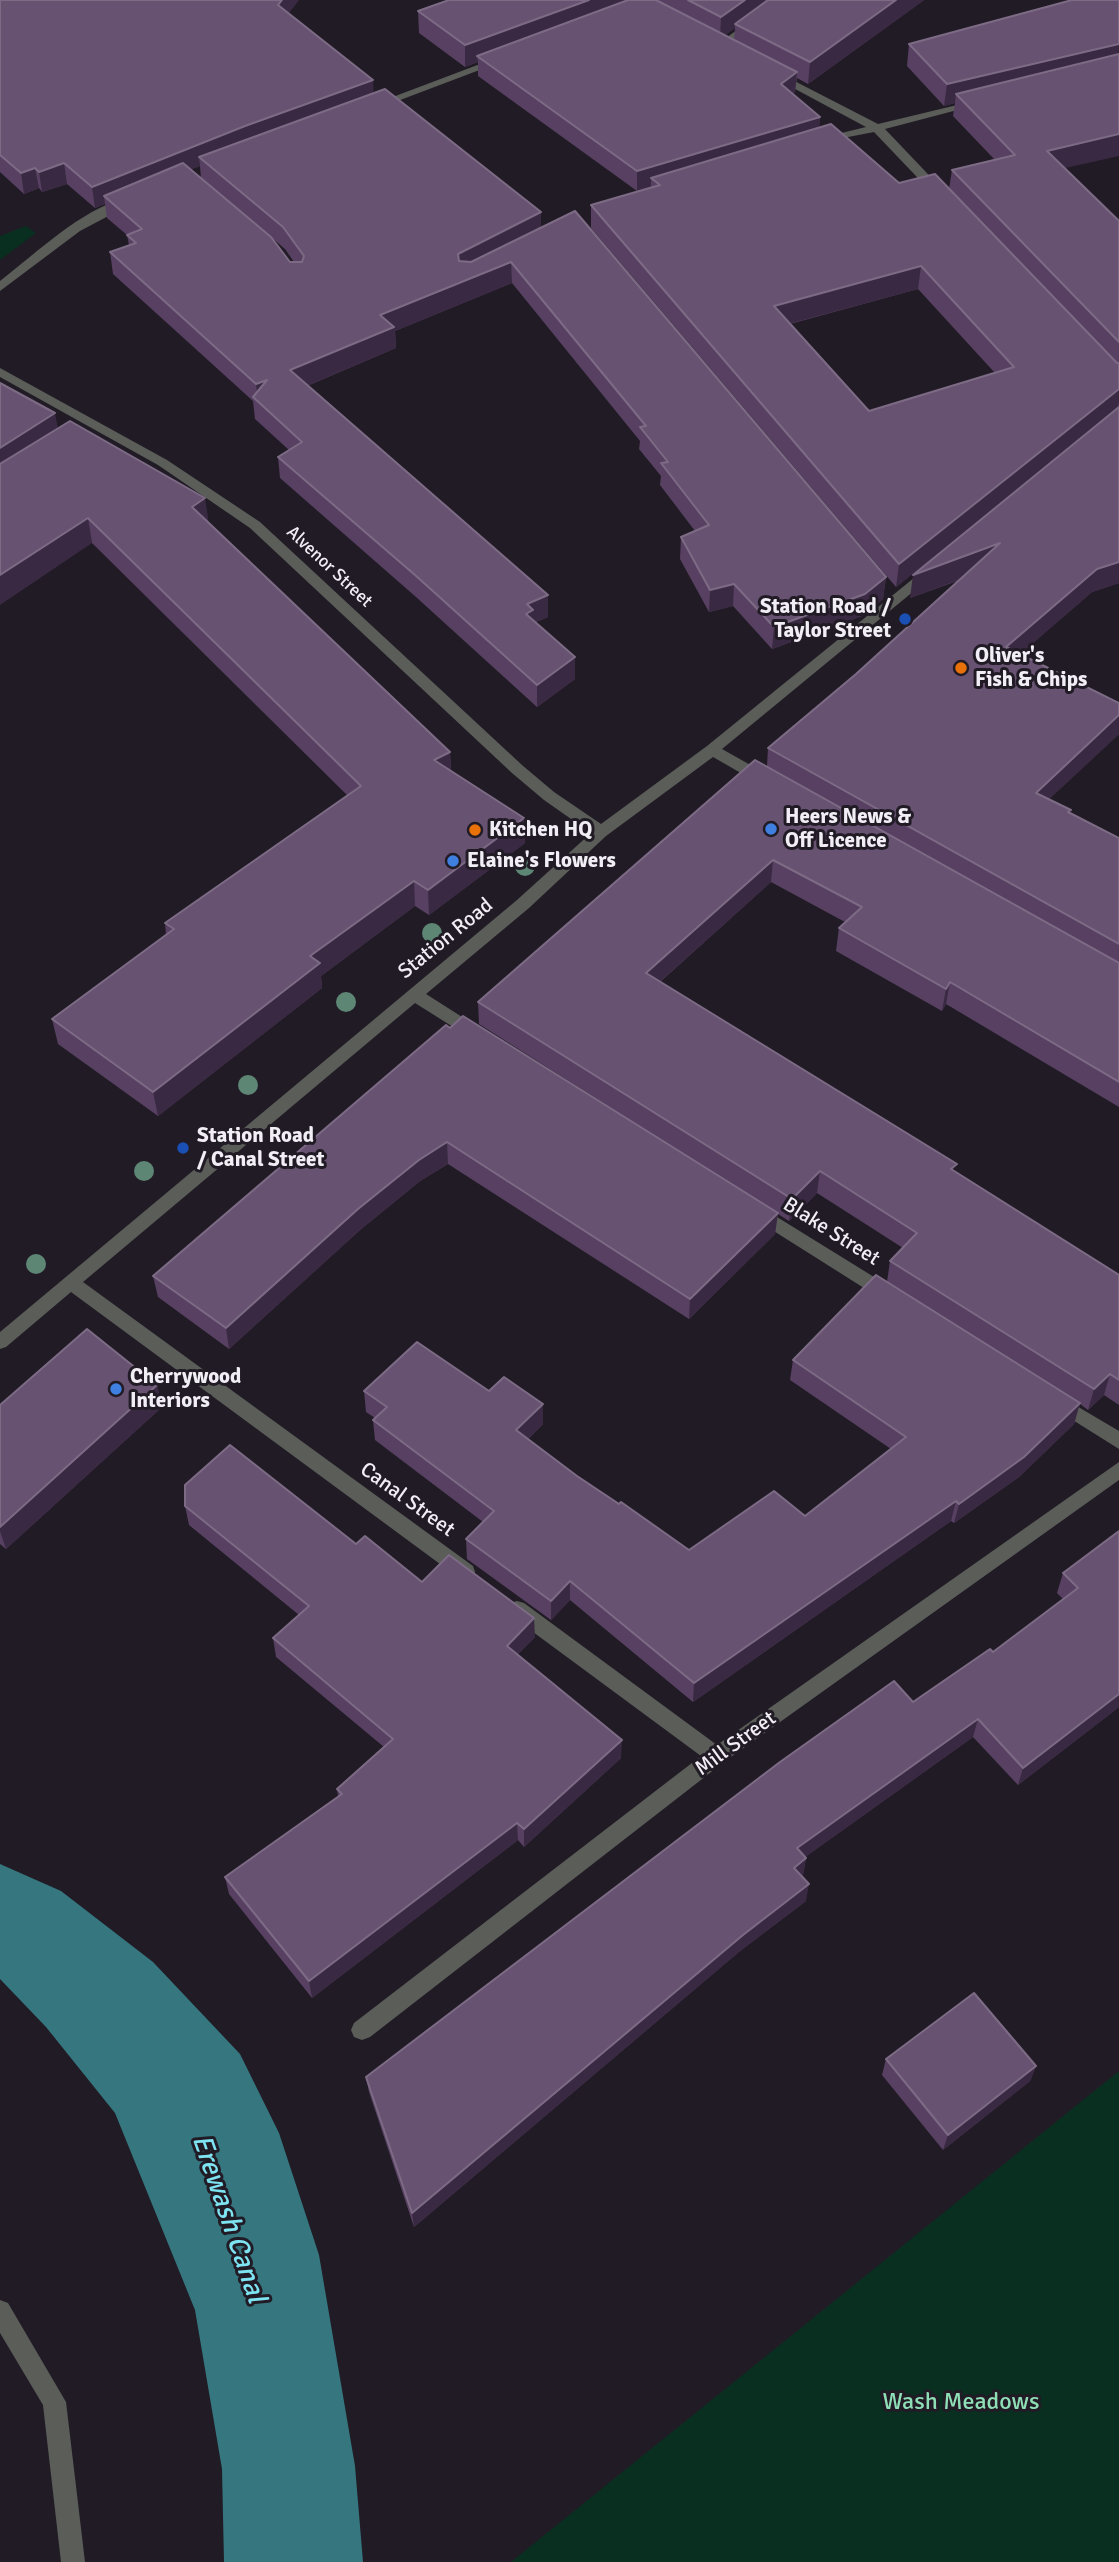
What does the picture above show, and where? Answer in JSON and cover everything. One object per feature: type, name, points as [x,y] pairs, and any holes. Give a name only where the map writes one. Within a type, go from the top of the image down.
[{"type":"street","points":[[732,52],[715,44],[786,0]]},
{"type":"street","points":[[363,110],[516,54]]},
{"type":"street","points":[[768,71],[876,127],[953,208]]},
{"type":"street","points":[[805,146],[993,100]]},
{"type":"street","points":[[0,287],[69,230],[138,196]]},
{"type":"street","name":"Alvenor Street","points":[[0,372],[91,428],[219,497],[255,524],[517,769],[549,796],[601,832]]},
{"type":"street","name":"Station Road","points":[[0,1342],[523,904],[601,832],[712,750],[892,594],[939,565]]},
{"type":"street","points":[[712,750],[784,790]]},
{"type":"street","points":[[413,994],[495,1046]]},
{"type":"street","name":"Blake Street","points":[[743,1202],[907,1307]]},
{"type":"street","name":"Canal Street","points":[[70,1282],[477,1580]]},
{"type":"street","points":[[1048,1396],[1119,1441]]},
{"type":"street","name":"Mill Street","points":[[362,2030],[717,1756],[1119,1470]]},
{"type":"street","points":[[499,1596],[717,1756]]},
{"type":"street","points":[[0,2311],[54,2402],[73,2562]]},
{"type":"green space","points":[[26,226],[36,233],[0,260],[0,236]]},
{"type":"green space","name":"Wash Meadows","points":[[1119,2071],[1119,2562],[511,2562]]},
{"type":"water","name":"Erewash Canal","points":[[0,1864],[61,1891],[153,1962],[240,2054],[279,2133],[319,2255],[355,2466],[363,2562],[224,2562],[222,2469],[195,2310],[115,2113],[46,2027],[0,1979]]},
{"type":"building","points":[[0,0],[282,0],[278,5],[373,80],[245,126],[92,187],[64,163],[39,172],[35,168],[21,173],[0,155]]},
{"type":"building","points":[[449,0],[589,0],[465,45],[418,11]]},
{"type":"building","points":[[628,0],[656,0],[797,72],[781,84],[820,117],[637,171],[477,56]]},
{"type":"building","points":[[688,0],[745,0],[721,17]]},
{"type":"building","points":[[768,0],[896,0],[810,62],[735,24]]},
{"type":"building","points":[[1072,0],[1119,0],[1119,44],[947,84],[909,44]]},
{"type":"building","points":[[1119,54],[1119,134],[1047,151],[1119,221],[1119,342],[952,170],[1015,155],[956,94]]},
{"type":"building","points":[[385,89],[541,212],[458,254],[459,261],[471,262],[575,211],[886,577],[865,594],[774,627],[734,584],[710,590],[681,537],[709,525],[661,463],[668,462],[640,427],[646,426],[511,262],[380,315],[394,327],[290,370],[548,595],[527,604],[533,610],[526,614],[575,657],[537,685],[278,457],[302,442],[253,397],[267,380],[256,384],[110,252],[136,243],[127,235],[142,229],[104,196],[183,163],[271,237],[290,262],[302,262],[304,256],[283,227],[199,157]]},
{"type":"building","points":[[831,124],[899,183],[935,174],[1119,363],[1119,389],[899,564],[591,205],[660,185],[651,178]],"holes":[[[921,266],[1014,367],[869,411],[774,306]]]},
{"type":"building","points":[[0,383],[55,413],[0,448]]},
{"type":"building","points":[[1119,407],[1119,562],[1097,569],[1006,647],[1119,703],[1119,715],[1036,793],[1119,838],[1119,944],[768,748],[856,674],[1000,543],[913,575]]},
{"type":"building","points":[[70,421],[205,498],[192,507],[450,752],[434,760],[524,818],[428,890],[414,881],[310,956],[320,963],[153,1092],[52,1019],[174,929],[165,923],[361,786],[88,518],[0,575],[0,464]]},
{"type":"building","points":[[755,760],[1119,963],[1119,1082],[950,982],[946,989],[839,928],[862,907],[773,860],[646,973],[957,1164],[951,1169],[1119,1275],[1119,1380],[1110,1374],[1094,1389],[890,1261],[917,1233],[820,1171],[792,1199],[478,1002]]},
{"type":"building","points":[[463,1016],[778,1213],[690,1299],[447,1142],[419,1160],[358,1209],[226,1328],[153,1276],[446,1025],[450,1028]]},
{"type":"building","points":[[876,1275],[1080,1403],[1024,1457],[959,1504],[956,1501],[694,1683],[570,1581],[551,1601],[466,1539],[494,1511],[373,1420],[387,1407],[364,1391],[417,1342],[489,1391],[504,1377],[543,1404],[516,1430],[577,1476],[619,1504],[621,1502],[689,1550],[774,1491],[805,1516],[906,1437],[793,1360]]},
{"type":"building","points":[[87,1329],[157,1385],[0,1527],[0,1405]]},
{"type":"building","points":[[230,1445],[356,1544],[365,1536],[422,1582],[449,1555],[534,1618],[507,1646],[622,1740],[524,1829],[517,1823],[309,1981],[225,1877],[342,1794],[337,1789],[393,1739],[273,1638],[309,1606],[185,1506],[185,1485]]},
{"type":"building","points":[[1119,1531],[1119,1694],[1023,1768],[978,1719],[797,1848],[806,1858],[794,1868],[809,1884],[743,1935],[412,2213],[366,2077],[780,1762],[894,1681],[913,1702],[990,1649],[993,1652],[1078,1588],[1063,1573]]},
{"type":"building","points":[[974,1993],[1036,2066],[948,2135],[886,2059]]},
{"type":"place","name":"Station Road / Taylor Street","points":[[905,619]]},
{"type":"place","name":"Oliver's Fish & Chips","points":[[961,668]]},
{"type":"place","name":"Heers News & Off Licence","points":[[771,829]]},
{"type":"place","name":"Kitchen HQ","points":[[475,830]]},
{"type":"place","name":"Elaine's Flowers","points":[[453,861]]},
{"type":"place","name":"Station Road / Canal Street","points":[[183,1148]]},
{"type":"place","name":"Cherrywood Interiors","points":[[116,1389]]}]
